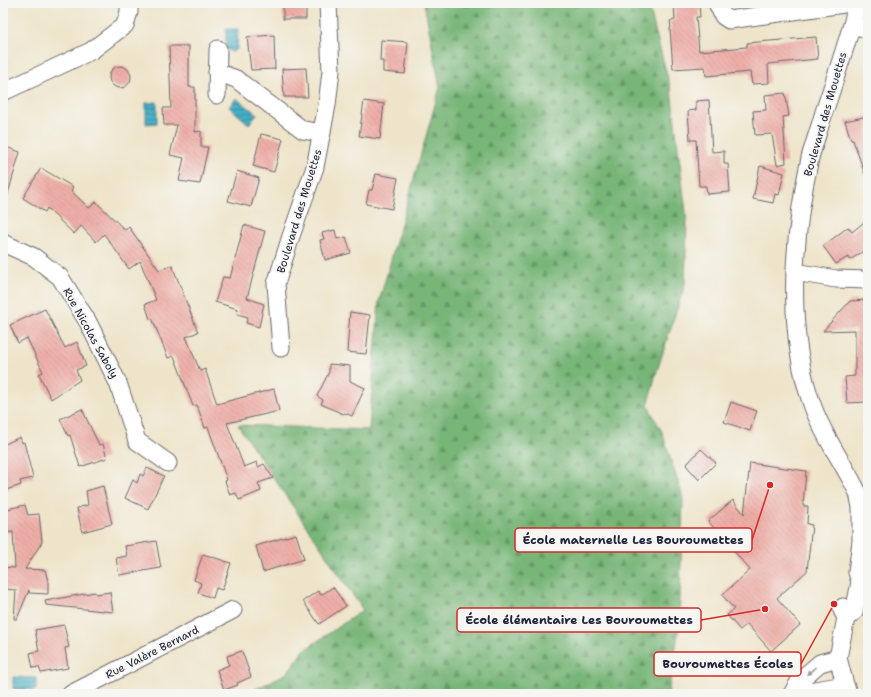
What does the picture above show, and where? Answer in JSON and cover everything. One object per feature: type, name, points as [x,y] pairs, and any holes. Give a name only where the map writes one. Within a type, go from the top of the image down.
[{"type":"street","points":[[3,92],[91,51],[125,25],[129,12],[129,3]]},
{"type":"street","name":"Boulevard des Mouettes","points":[[281,348],[276,284],[315,167],[322,133],[332,71],[328,3]]},
{"type":"street","points":[[717,3],[723,16],[729,20],[851,3]]},
{"type":"street","name":"Boulevard des Mouettes","points":[[857,3],[852,25],[810,156],[799,221],[794,303],[801,360],[813,408],[858,493],[861,507],[862,563],[860,582],[863,593]]},
{"type":"street","points":[[852,25],[868,29]]},
{"type":"street","points":[[217,95],[218,49]]},
{"type":"street","points":[[217,72],[236,79],[303,130],[322,133]]},
{"type":"street","name":"Rue Nicolas Saboly","points":[[3,243],[34,257],[60,277],[88,322],[118,383],[137,441],[168,463]]},
{"type":"street","points":[[795,272],[836,279],[868,280]]},
{"type":"street","points":[[801,694],[809,691],[847,690],[838,658],[846,618],[842,610],[850,580],[862,563]]},
{"type":"street","points":[[846,618],[854,612],[863,593]]},
{"type":"street","name":"Rue Valère Bernard","points":[[71,694],[233,610]]},
{"type":"street","points":[[792,694],[800,680],[820,663],[838,658]]},
{"type":"green space","points":[[424,3],[648,3],[671,90],[687,221],[685,284],[655,377],[648,406],[662,432],[683,498],[679,628],[668,694],[246,694],[287,673],[303,651],[363,610],[238,425],[369,430],[379,302],[440,87]]},
{"type":"water","points":[[226,29],[238,29],[237,49],[232,52],[226,49]]},
{"type":"water","points":[[236,98],[257,114],[249,124],[229,107]]},
{"type":"water","points":[[157,102],[157,123],[146,124],[146,103]]},
{"type":"water","points":[[13,677],[36,678],[36,690],[13,689]]},
{"type":"building","points":[[283,3],[306,3],[306,19],[283,19]]},
{"type":"building","points":[[674,3],[699,3],[700,17],[696,17],[699,51],[747,47],[747,43],[816,37],[818,59],[768,64],[769,83],[752,84],[750,72],[706,76],[705,67],[673,69],[670,21],[675,20]]},
{"type":"building","points":[[274,35],[275,69],[251,70],[247,37]]},
{"type":"building","points":[[381,40],[408,42],[405,74],[383,72],[383,61],[380,61]]},
{"type":"building","points":[[169,46],[189,46],[189,87],[195,87],[195,132],[201,131],[201,147],[208,147],[200,184],[179,181],[184,158],[170,155],[177,125],[164,125],[163,108],[171,108]]},
{"type":"building","points":[[120,66],[128,69],[131,77],[128,85],[120,88],[112,85],[109,77],[112,69]]},
{"type":"building","points":[[306,68],[308,97],[284,97],[282,69]]},
{"type":"building","points":[[785,93],[789,116],[783,117],[786,163],[777,165],[772,134],[755,135],[753,111],[766,110],[765,95]]},
{"type":"building","points":[[709,100],[712,152],[724,151],[724,164],[728,164],[730,192],[707,194],[706,186],[699,186],[696,140],[690,140],[688,111],[696,110],[696,101]]},
{"type":"building","points":[[364,101],[384,104],[380,139],[359,136]]},
{"type":"building","points":[[868,116],[868,177],[866,177],[845,121]]},
{"type":"building","points":[[261,134],[283,139],[274,172],[253,166]]},
{"type":"building","points":[[3,146],[20,152],[7,197],[3,196]]},
{"type":"building","points":[[760,166],[784,173],[779,195],[775,194],[773,203],[753,199]]},
{"type":"building","points":[[41,168],[73,187],[71,191],[89,208],[96,202],[125,230],[129,227],[159,270],[172,265],[198,332],[186,337],[200,371],[205,369],[217,404],[274,389],[279,411],[227,423],[244,467],[257,462],[258,467],[264,464],[273,478],[258,483],[261,491],[239,500],[236,493],[230,495],[225,481],[227,480],[208,427],[205,428],[197,405],[193,406],[174,356],[168,358],[152,318],[150,319],[145,304],[156,300],[140,261],[129,269],[104,234],[96,242],[81,226],[74,234],[47,208],[45,212],[23,198]]},
{"type":"building","points":[[237,171],[259,178],[251,207],[228,201]]},
{"type":"building","points":[[376,174],[398,178],[392,209],[366,204],[369,190],[372,190]]},
{"type":"building","points":[[868,219],[868,248],[850,260],[848,257],[836,264],[823,246],[848,227],[852,232]]},
{"type":"building","points":[[244,225],[265,231],[247,298],[264,304],[259,327],[246,323],[248,317],[237,314],[238,309],[215,302],[223,277],[230,278]]},
{"type":"building","points":[[335,230],[337,239],[346,237],[351,253],[325,260],[320,240],[324,239],[322,233]]},
{"type":"building","points":[[868,300],[868,402],[847,403],[845,377],[855,376],[855,330],[823,331],[850,301]]},
{"type":"building","points":[[45,309],[65,348],[77,342],[86,366],[76,370],[80,380],[51,399],[39,374],[43,372],[27,338],[18,343],[10,325]]},
{"type":"building","points":[[350,312],[370,315],[366,354],[347,352]]},
{"type":"building","points":[[329,364],[350,366],[350,381],[365,388],[352,416],[345,413],[343,414],[321,404],[323,400],[317,396],[329,372]]},
{"type":"building","points":[[731,402],[757,411],[750,431],[724,422]]},
{"type":"building","points":[[82,409],[99,445],[103,444],[107,458],[80,467],[70,435],[68,436],[60,419]]},
{"type":"building","points":[[20,437],[22,443],[24,442],[33,478],[20,481],[21,485],[3,491],[3,445]]},
{"type":"building","points":[[701,449],[716,463],[699,480],[686,465]]},
{"type":"building","points":[[750,463],[806,471],[803,506],[808,506],[807,524],[812,525],[807,571],[777,598],[800,625],[771,651],[747,624],[740,630],[727,615],[734,609],[722,595],[750,570],[708,521],[733,500],[744,514]]},
{"type":"building","points":[[147,468],[164,476],[148,509],[125,498],[133,480],[137,483],[140,474],[143,476]]},
{"type":"building","points":[[103,486],[112,524],[82,532],[77,508],[88,505],[86,491]]},
{"type":"building","points":[[25,505],[28,515],[39,514],[42,542],[25,569],[45,570],[48,581],[48,594],[29,593],[29,590],[17,619],[14,619],[16,590],[3,589],[3,567],[15,568],[13,532],[3,533],[3,510]]},
{"type":"building","points":[[296,534],[304,559],[263,572],[256,546]]},
{"type":"building","points":[[156,541],[161,568],[119,575],[116,558],[127,556],[125,546]]},
{"type":"building","points":[[203,554],[231,563],[222,590],[216,588],[213,598],[198,593],[201,583],[194,580]]},
{"type":"building","points":[[333,587],[346,606],[319,624],[303,601],[318,591],[321,595]]},
{"type":"building","points":[[95,592],[96,594],[110,592],[113,612],[46,605],[45,601]]},
{"type":"building","points":[[64,625],[69,647],[65,648],[68,668],[41,673],[39,667],[33,668],[30,653],[39,651],[35,630]]},
{"type":"building","points":[[242,651],[251,677],[237,683],[238,685],[224,690],[217,670],[229,665],[227,656]]},
{"type":"place","name":"École maternelle Les Bouroumettes","points":[[770,485]]},
{"type":"place","name":"Bouroumettes Écoles","points":[[834,604]]},
{"type":"place","name":"École élémentaire Les Bouroumettes","points":[[765,609]]}]
